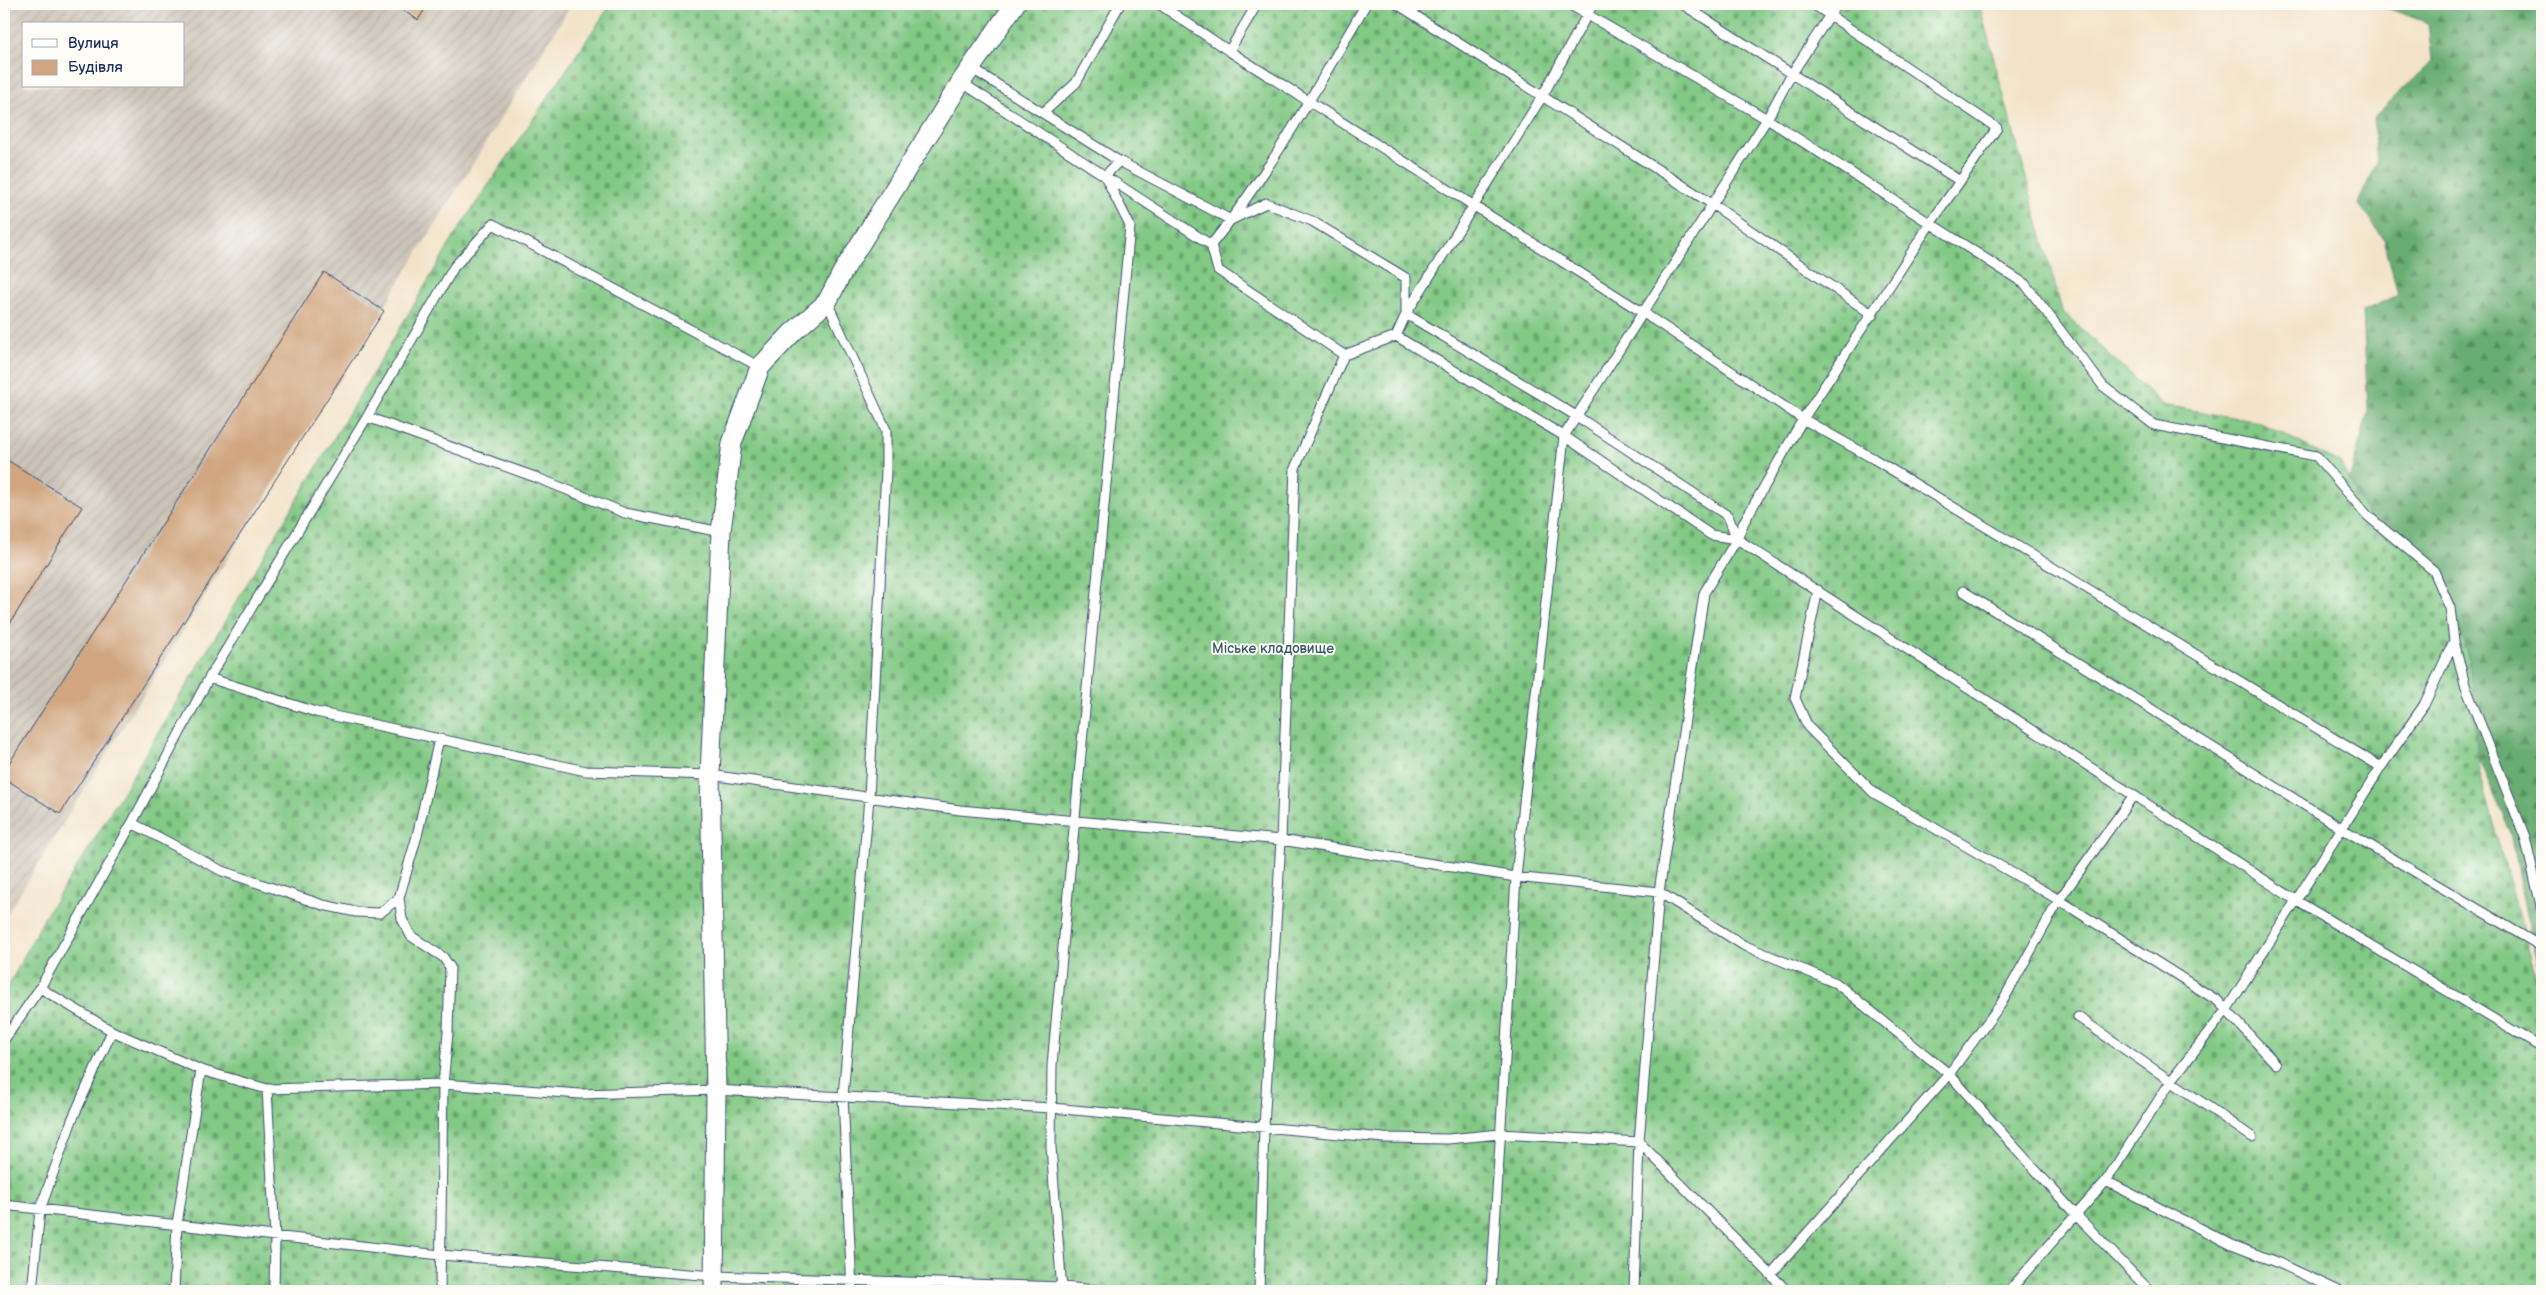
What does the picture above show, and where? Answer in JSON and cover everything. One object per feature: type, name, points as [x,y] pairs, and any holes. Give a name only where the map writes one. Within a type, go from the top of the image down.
[{"type":"street","points":[[714,1284],[716,1090],[710,775],[722,532],[732,442],[760,367],[792,333],[827,302],[842,273],[966,75],[1015,4]]},
{"type":"lane","points":[[1043,113],[1076,83],[1120,4]]},
{"type":"lane","points":[[1159,4],[1229,51],[1642,312],[1803,419],[1874,459],[2381,767]]},
{"type":"lane","points":[[1229,51],[1257,4]]},
{"type":"lane","points":[[1211,245],[1231,220],[1309,101],[1366,4]]},
{"type":"lane","points":[[1397,4],[1543,94],[1712,204],[1873,315]]},
{"type":"lane","points":[[1569,4],[1767,119],[2025,284],[2102,386],[2154,425],[2316,456],[2368,516],[2434,571],[2450,608],[2454,641],[2465,685],[2525,837],[2542,910]]},
{"type":"lane","points":[[1259,1291],[1264,1127],[1281,840],[1295,468],[1344,355],[1396,336],[1406,314],[1543,94],[1593,4]]},
{"type":"lane","points":[[1682,4],[1960,181]]},
{"type":"lane","points":[[1634,1291],[1639,1142],[1659,892],[1704,593],[1738,539],[1744,522],[1803,419],[1873,315],[1930,224],[1997,128],[1813,4]]},
{"type":"lane","points":[[1491,1291],[1516,877],[1564,436],[1578,417],[1642,312],[1767,119],[1791,75],[1837,4]]},
{"type":"lane","points":[[966,75],[1043,113],[1119,161],[1231,220]]},
{"type":"lane","points":[[966,75],[1105,176],[1211,245],[1218,270],[1344,355]]},
{"type":"lane","points":[[1105,176],[1119,161]]},
{"type":"lane","points":[[1062,1289],[1051,1147],[1052,1065],[1130,226],[1105,176]]},
{"type":"lane","points":[[1231,220],[1266,203],[1312,221],[1406,278],[1406,314]]},
{"type":"lane","points":[[4,1040],[40,988],[132,823],[209,678],[367,417],[454,267],[493,224],[760,367]]},
{"type":"lane","points":[[827,302],[886,430],[886,470],[869,798],[843,1096],[852,1286]]},
{"type":"lane","points":[[1406,314],[1578,417],[1728,516],[1738,539]]},
{"type":"lane","points":[[1396,336],[1564,436],[1711,535],[1738,539],[2296,900],[2542,1048]]},
{"type":"lane","points":[[367,417],[535,477],[625,513],[722,532]]},
{"type":"lane","points":[[1818,590],[1795,698],[1808,727],[1874,793],[2059,900],[2227,1009],[2276,1064]]},
{"type":"lane","points":[[1963,591],[2341,828],[2542,947]]},
{"type":"lane","points":[[2009,1291],[2106,1180],[2171,1081],[2227,1009],[2341,828],[2424,705],[2454,641]]},
{"type":"lane","points":[[209,678],[316,712],[586,771],[710,775],[960,810],[1281,840],[1516,877],[1659,892],[1743,945],[1836,983],[1949,1074],[2076,1215],[2150,1291]]},
{"type":"lane","points":[[439,739],[417,836],[399,898],[402,919],[411,936],[443,957],[450,967],[443,1084],[440,1291]]},
{"type":"lane","points":[[1771,1274],[1949,1074],[2000,1004],[2059,900],[2133,796]]},
{"type":"lane","points":[[132,823],[222,871],[323,905],[356,912],[380,913],[399,898]]},
{"type":"lane","points":[[40,988],[112,1031],[200,1070],[267,1089],[443,1084],[580,1094],[716,1090],[1052,1108],[1384,1138],[1448,1139],[1500,1134],[1639,1142],[1787,1291]]},
{"type":"lane","points":[[2078,1017],[2252,1137]]},
{"type":"lane","points":[[32,1291],[40,1210],[72,1120],[112,1031]]},
{"type":"lane","points":[[174,1291],[177,1224],[200,1070]]},
{"type":"lane","points":[[267,1089],[275,1237],[274,1291]]},
{"type":"lane","points":[[2106,1180],[2232,1245],[2281,1264],[2339,1291]]},
{"type":"lane","points":[[4,1205],[275,1237],[714,1284],[1107,1291]]},
{"type":"shaded area","points":[[4,4],[572,4],[4,919]]},
{"type":"green space","name":"Міське кладовище","points":[[611,4],[1979,4],[2062,311],[2163,405],[2259,422],[2340,463],[2377,531],[2437,566],[2469,656],[2479,774],[2542,998],[2542,1291],[4,1291],[4,994],[47,913],[91,845],[462,224]]},
{"type":"green space","points":[[2384,4],[2542,4],[2542,978],[2532,940],[2511,833],[2478,758],[2457,744],[2361,549],[2348,484],[2368,412],[2363,311],[2398,295],[2384,239],[2358,203],[2377,163],[2373,118],[2432,61],[2428,23],[2381,6]]},
{"type":"building","points":[[393,4],[428,4],[418,20]]},
{"type":"building","points":[[324,272],[384,311],[60,814],[4,778],[4,771]]},
{"type":"building","points":[[4,458],[82,507],[4,633]]}]
